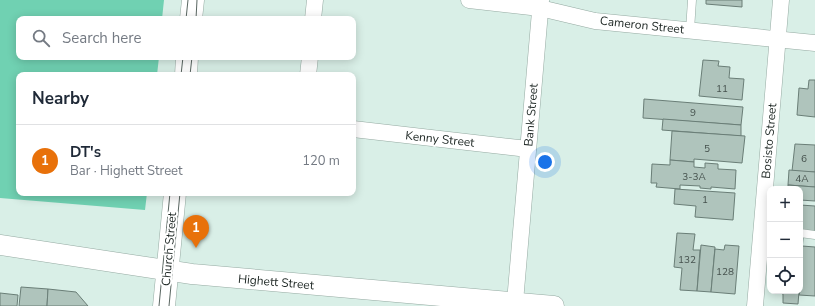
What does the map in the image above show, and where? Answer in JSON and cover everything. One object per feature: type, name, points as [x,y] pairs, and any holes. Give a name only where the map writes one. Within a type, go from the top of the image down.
[{"type":"main road","points":[[191,16],[193,0]]},
{"type":"main road","points":[[186,72],[187,60]]},
{"type":"main road","name":"Church Street","points":[[164,306],[174,196]]},
{"type":"street","points":[[313,16],[315,0]]},
{"type":"street","name":"Cameron Street","points":[[470,0],[541,4],[595,21],[815,43]]},
{"type":"street","name":"Bosisto Street","points":[[755,306],[766,230],[781,0]]},
{"type":"street","name":"Bank Street","points":[[514,304],[541,4]]},
{"type":"street","points":[[308,72],[310,60]]},
{"type":"street","name":"Kenny Street","points":[[356,129],[528,149]]},
{"type":"street","name":"Highett Street","points":[[0,245],[224,277],[514,304],[554,306]]},
{"type":"lane","points":[[690,30],[692,0]]},
{"type":"lane","points":[[803,233],[815,235]]},
{"type":"green space","points":[[0,0],[164,0],[162,16],[16,16],[16,60],[159,60],[157,72],[16,72],[16,196],[147,196],[145,210],[0,198]]},
{"type":"building","points":[[706,0],[742,0],[742,7],[706,4]]},
{"type":"building","points":[[703,60],[719,61],[718,66],[730,67],[729,78],[744,79],[742,100],[699,96]]},
{"type":"building","points":[[809,80],[815,80],[815,117],[797,115],[799,88],[808,89]]},
{"type":"building","points":[[644,99],[743,107],[741,125],[643,118]]},
{"type":"building","points":[[663,119],[741,125],[741,136],[662,130]]},
{"type":"building","points":[[672,131],[745,136],[742,163],[694,159],[694,162],[670,160]]},
{"type":"building","points":[[795,144],[815,145],[815,172],[792,171]]},
{"type":"building","points":[[670,160],[694,162],[694,167],[705,168],[705,163],[718,164],[718,169],[736,170],[735,189],[711,187],[711,189],[700,188],[700,186],[680,185],[680,189],[656,187],[657,183],[651,183],[652,164],[670,165]]},
{"type":"building","points":[[789,170],[815,172],[815,187],[788,185]]},
{"type":"building","points":[[803,186],[815,187],[815,201],[803,200]]},
{"type":"building","points":[[675,189],[735,193],[733,220],[695,217],[696,206],[674,204]]},
{"type":"building","points":[[803,205],[815,206],[815,232],[803,231]]},
{"type":"building","points":[[677,233],[695,234],[693,250],[700,250],[697,291],[680,290],[682,268],[674,267]]},
{"type":"building","points":[[701,245],[715,247],[711,292],[697,291]]},
{"type":"building","points":[[725,245],[739,246],[735,294],[711,292],[715,249],[724,250]]},
{"type":"building","points":[[803,246],[815,247],[815,296],[799,295],[803,294]]},
{"type":"building","points":[[21,287],[48,289],[47,306],[19,306]]},
{"type":"building","points":[[48,289],[76,292],[88,306],[47,306]]},
{"type":"building","points":[[0,293],[18,295],[17,306],[0,306]]},
{"type":"building","points":[[783,294],[799,294],[798,304],[783,303]]},
{"type":"tram line","points":[[186,16],[188,0]]},
{"type":"tram line","points":[[196,16],[197,0]]},
{"type":"tram line","points":[[181,72],[183,60]]},
{"type":"tram line","points":[[190,72],[192,60]]},
{"type":"tram line","points":[[159,306],[170,196]]},
{"type":"tram line","points":[[169,306],[180,196]]},
{"type":"place","name":"DT's","points":[[196,248]]}]
